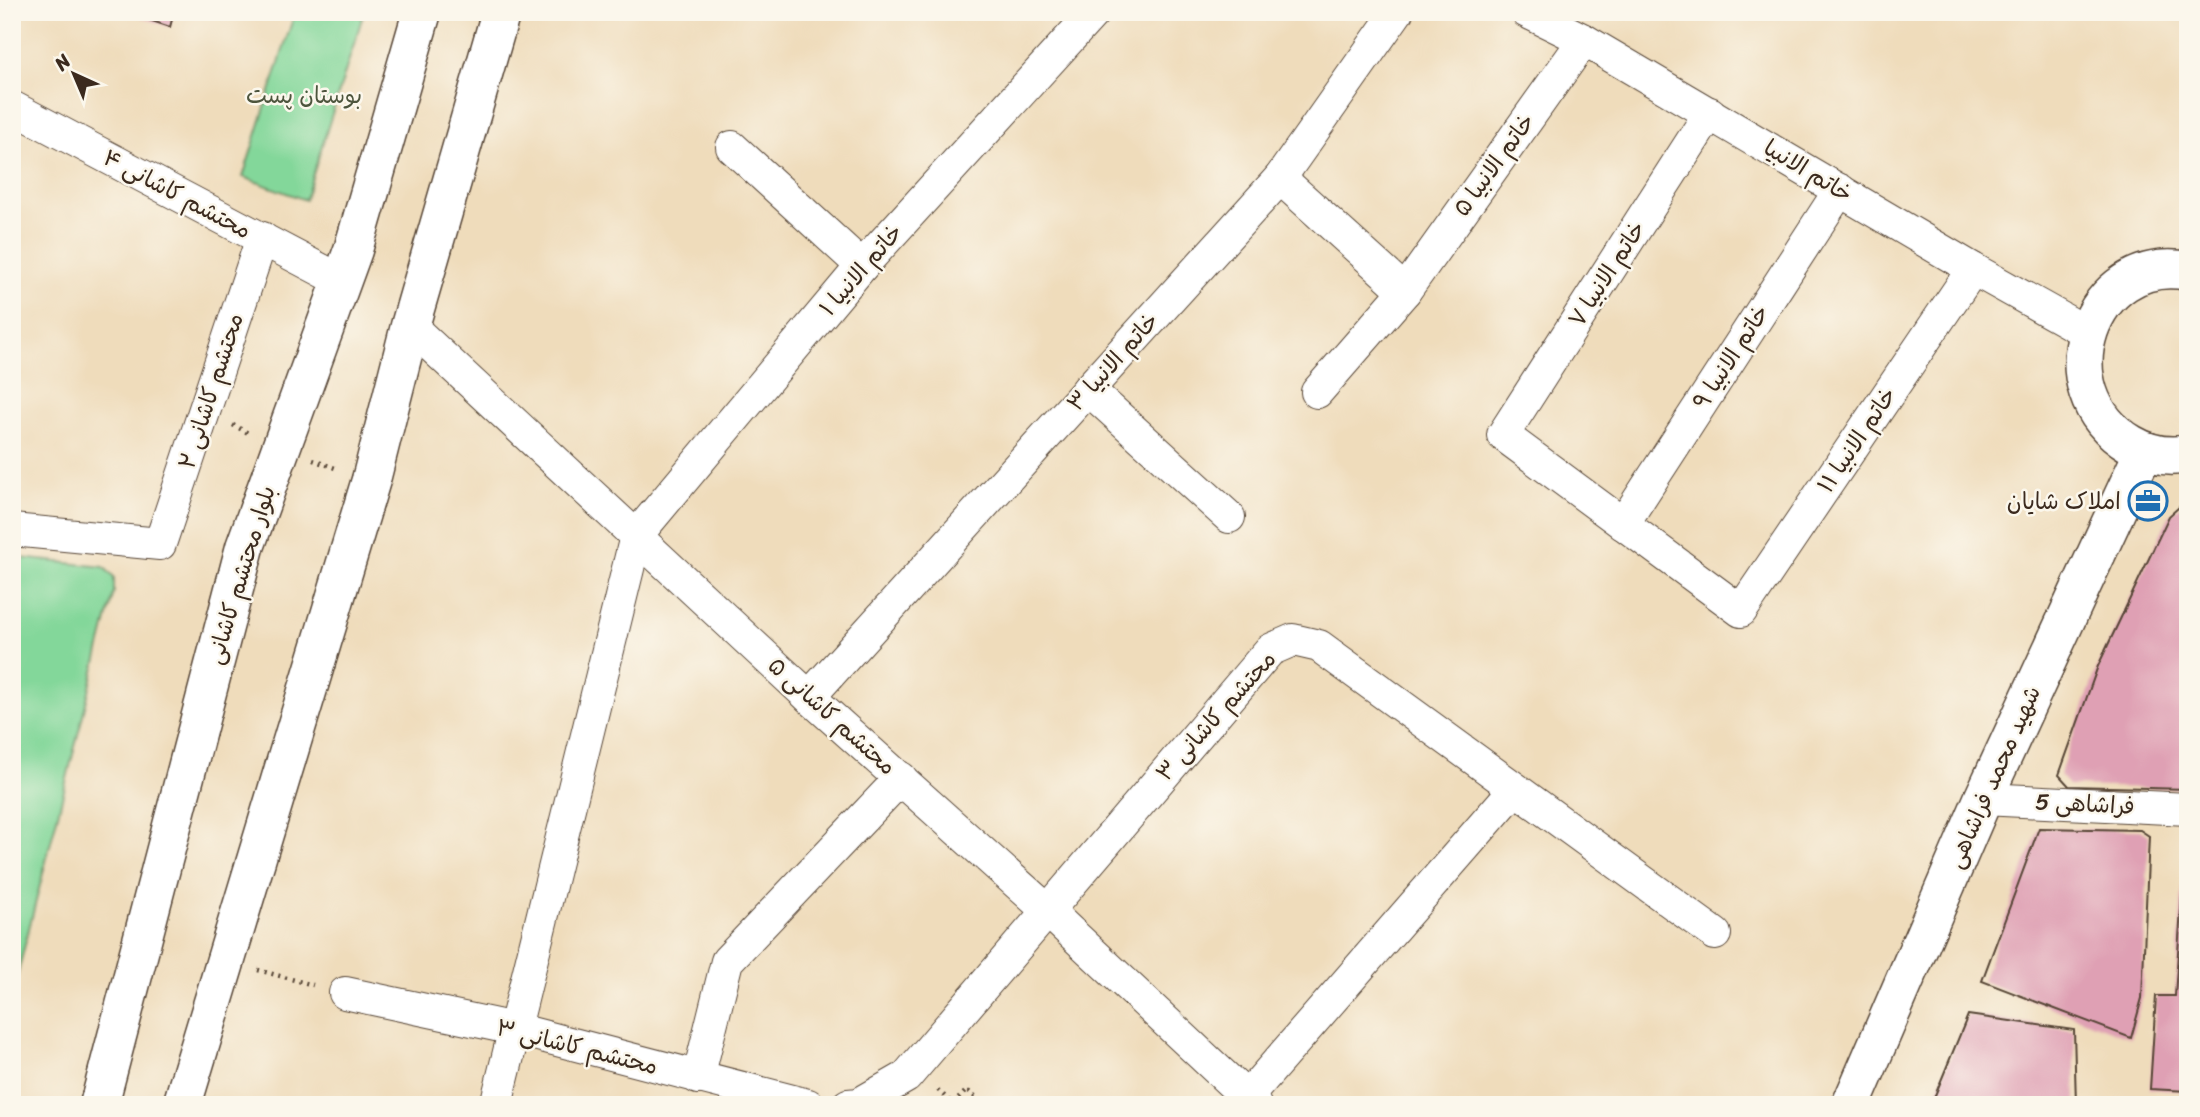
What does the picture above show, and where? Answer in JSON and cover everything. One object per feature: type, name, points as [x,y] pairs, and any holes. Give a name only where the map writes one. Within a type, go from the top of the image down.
[{"type":"main road","name":"بلوار محتشم کاشانی","points":[[99,1105],[244,547],[342,281],[422,12]]},
{"type":"main road","points":[[182,1105],[371,480],[410,326],[500,12]]},
{"type":"main road","points":[[2188,271],[2173,269],[2136,277],[2106,300],[2086,332],[2081,368],[2091,404],[2112,433],[2144,452],[2177,456],[2188,454]]},
{"type":"main road","name":"شهید محمد فراشاهی","points":[[1851,1105],[1983,799],[2144,452]]},
{"type":"street","name":"خاتم الانبیا ۱","points":[[636,536],[862,266],[1094,12]]},
{"type":"street","name":"خاتم الانبیا ۳","points":[[809,697],[1280,178],[1398,12]]},
{"type":"street","name":"خاتم الانبیا","points":[[1527,12],[1584,40],[1973,269],[2086,332]]},
{"type":"street","name":"خاتم الانبیا ۵","points":[[1317,392],[1405,291],[1584,40]]},
{"type":"street","name":"محتشم کاشانی ۴","points":[[12,107],[342,281]]},
{"type":"street","name":"خاتم الانبیا ۷","points":[[1623,524],[1503,435],[1710,113]]},
{"type":"street","points":[[732,147],[862,266]]},
{"type":"street","points":[[1280,178],[1405,291]]},
{"type":"street","name":"خاتم الانبیا ۹","points":[[1623,524],[1840,190]]},
{"type":"street","name":"محتشم کاشانی ۲","points":[[12,530],[160,544],[262,238]]},
{"type":"street","name":"خاتم الانبیا ۱۱","points":[[1623,524],[1741,611],[1973,269]]},
{"type":"street","name":"محتشم کاشانی ۵","points":[[410,326],[809,697],[1048,911],[1247,1102]]},
{"type":"street","points":[[1088,389],[1229,517]]},
{"type":"street","points":[[496,1105],[636,536]]},
{"type":"street","name":"محتشم کاشانی ۳","points":[[848,1105],[859,1104],[905,1077],[1270,650],[1293,640],[1319,646],[1715,934]]},
{"type":"street","points":[[698,1078],[727,961],[901,778]]},
{"type":"street","points":[[1247,1102],[1515,789]]},
{"type":"street","name":"فراشاهی 5","points":[[1983,799],[2188,809]]},
{"type":"street","name":"محتشم کاشانی ۳","points":[[345,993],[515,1029],[808,1105]]},
{"type":"path","points":[[226,961],[345,993]]},
{"type":"path","points":[[932,1085],[953,1104],[967,1090],[984,1105]]},
{"type":"green space","name":"بوستان پست","points":[[295,12],[364,12],[305,200],[243,177]]},
{"type":"green space","points":[[12,557],[104,567],[114,578],[114,592],[12,996]]},
{"type":"building","points":[[125,12],[174,12],[170,27]]},
{"type":"building","points":[[2188,499],[2188,789],[2069,786],[2059,775],[2098,666],[2169,516]]},
{"type":"building","points":[[2039,828],[2140,830],[2149,836],[2142,998],[2131,1038],[1982,981]]},
{"type":"building","points":[[2186,837],[2188,1091],[2150,1089],[2156,996],[2175,996]]},
{"type":"building","points":[[1968,1015],[2074,1030],[2076,1105],[1931,1105]]},
{"type":"place","name":"املاک شایان","points":[[2148,501]]}]
